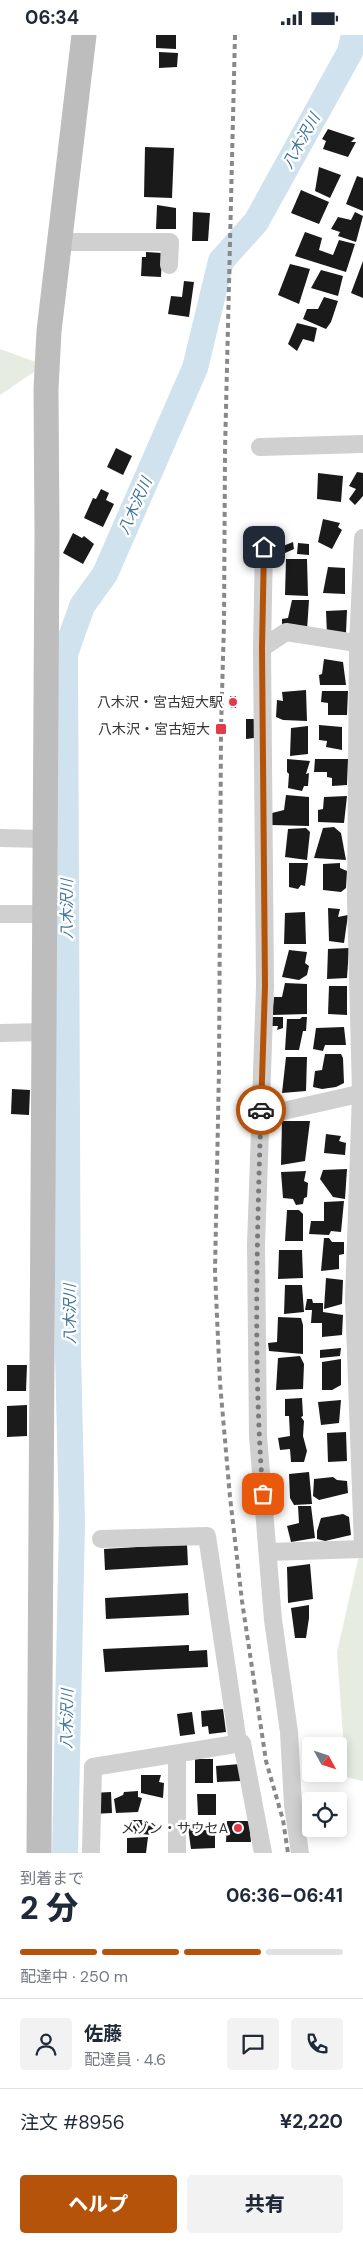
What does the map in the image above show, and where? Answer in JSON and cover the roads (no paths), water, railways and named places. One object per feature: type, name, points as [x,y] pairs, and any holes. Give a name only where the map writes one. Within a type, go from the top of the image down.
[{"type":"street","points":[[39,1853],[46,389],[49,331],[84,35]]},
{"type":"street","points":[[59,242],[170,242],[169,265]]},
{"type":"street","points":[[260,447],[363,444]]},
{"type":"street","points":[[363,538],[356,899],[362,1093],[354,1299],[363,1545]]},
{"type":"street","points":[[264,547],[262,648],[265,986],[256,1245],[258,1436],[274,1620],[289,1732],[293,1805],[300,1853]]},
{"type":"street","points":[[262,648],[286,632],[361,644]]},
{"type":"street","points":[[0,838],[44,839]]},
{"type":"street","points":[[0,913],[44,914]]},
{"type":"street","points":[[0,1033],[43,1033]]},
{"type":"street","points":[[261,1116],[362,1093]]},
{"type":"street","points":[[101,1539],[207,1536],[238,1743]]},
{"type":"street","points":[[268,1552],[363,1549]]},
{"type":"street","points":[[91,1853],[93,1767],[242,1743],[263,1853]]},
{"type":"street","points":[[177,1754],[177,1853]]},
{"type":"waterway","name":"八木沢川","points":[[65,1853],[72,1522],[68,1354],[65,654],[82,606],[105,574],[195,368],[221,261],[256,222],[350,52],[354,35]]},
{"type":"railway","points":[[235,35],[225,450],[219,1070],[215,1272],[220,1383],[242,1601],[266,1761],[283,1820],[288,1853]]},
{"type":"place","name":"八木沢・宮古短大駅","points":[[233,702]]},
{"type":"place","name":"八木沢・宮古短大","points":[[221,729]]},
{"type":"place","name":"メゾン・サウセA","points":[[238,1828]]}]
